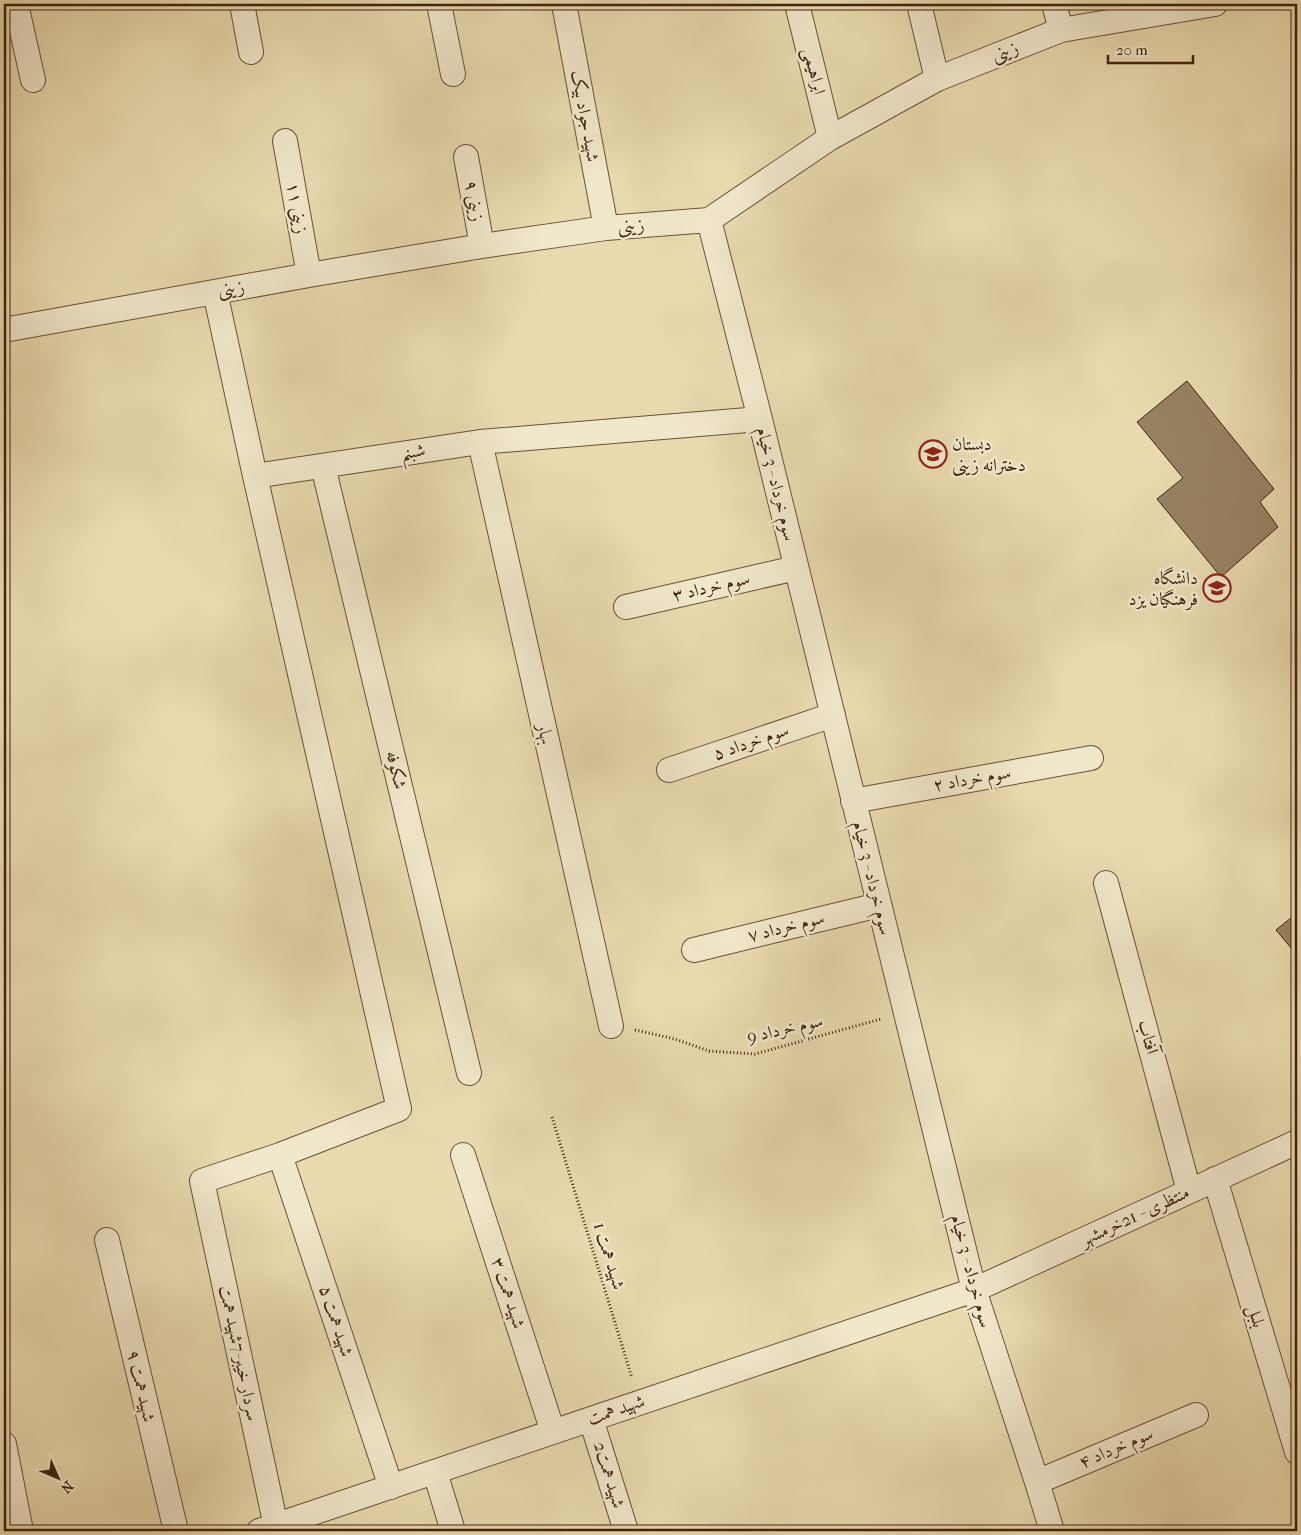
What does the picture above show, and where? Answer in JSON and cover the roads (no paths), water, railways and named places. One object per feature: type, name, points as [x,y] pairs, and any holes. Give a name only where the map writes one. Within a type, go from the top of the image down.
[{"type":"street","points":[[16,4],[33,80]]},
{"type":"street","points":[[242,4],[251,52]]},
{"type":"street","points":[[439,4],[454,74]]},
{"type":"street","name":"شهید جواد بیک","points":[[564,4],[606,228]]},
{"type":"street","name":"ابراهیمی","points":[[797,4],[830,138]]},
{"type":"street","points":[[919,4],[937,79]]},
{"type":"street","points":[[1054,4],[1060,30]]},
{"type":"street","name":"زینی","points":[[4,330],[482,246],[606,228],[709,220],[830,138],[937,79],[1060,30],[1215,4]]},
{"type":"street","name":"زینی ۱۱","points":[[285,141],[309,275]]},
{"type":"street","name":"زینی ۹","points":[[466,157],[482,246]]},
{"type":"street","name":"سوم خرداد - 3 خیام","points":[[709,220],[760,419],[974,1290],[1052,1531]]},
{"type":"street","points":[[215,292],[399,1109],[280,1155]]},
{"type":"street","name":"شبنم","points":[[255,476],[480,442],[760,419]]},
{"type":"street","name":"بهار","points":[[480,442],[611,1026]]},
{"type":"street","name":"شکوفه","points":[[323,466],[469,1073]]},
{"type":"street","name":"سوم خرداد ۳","points":[[626,607],[796,568]]},
{"type":"street","name":"سوم خرداد ۵","points":[[669,770],[832,715]]},
{"type":"street","name":"سوم خرداد ۲","points":[[853,801],[1091,758]]},
{"type":"street","name":"آفتاب","points":[[1106,883],[1189,1191]]},
{"type":"street","name":"سوم خرداد ۷","points":[[694,950],[879,905]]},
{"type":"street","name":"منتظری - 21خرمشهر","points":[[974,1290],[1297,1142]]},
{"type":"street","name":"سردار خیبر-7شهید همت","points":[[271,1529],[202,1181],[280,1155]]},
{"type":"street","name":"شهید همت ۵","points":[[280,1155],[391,1486]]},
{"type":"street","name":"شهید همت ۳","points":[[463,1155],[553,1432]]},
{"type":"street","name":"بلبل","points":[[1215,1179],[1297,1452]]},
{"type":"street","name":"شهید همت ۹","points":[[107,1240],[176,1531]]},
{"type":"street","name":"شهید همت","points":[[271,1529],[391,1486],[974,1290]]},
{"type":"street","name":"سوم خرداد ۴","points":[[1037,1482],[1196,1414]]},
{"type":"street","name":"2شهید همت","points":[[591,1419],[626,1531]]},
{"type":"street","points":[[4,1444],[21,1531]]},
{"type":"street","points":[[435,1472],[454,1531]]},
{"type":"place","name":"دبستان دخترانه زینی","points":[[933,454]]},
{"type":"place","name":"دانشگاه فرهنگیان یزد","points":[[1217,588]]}]
